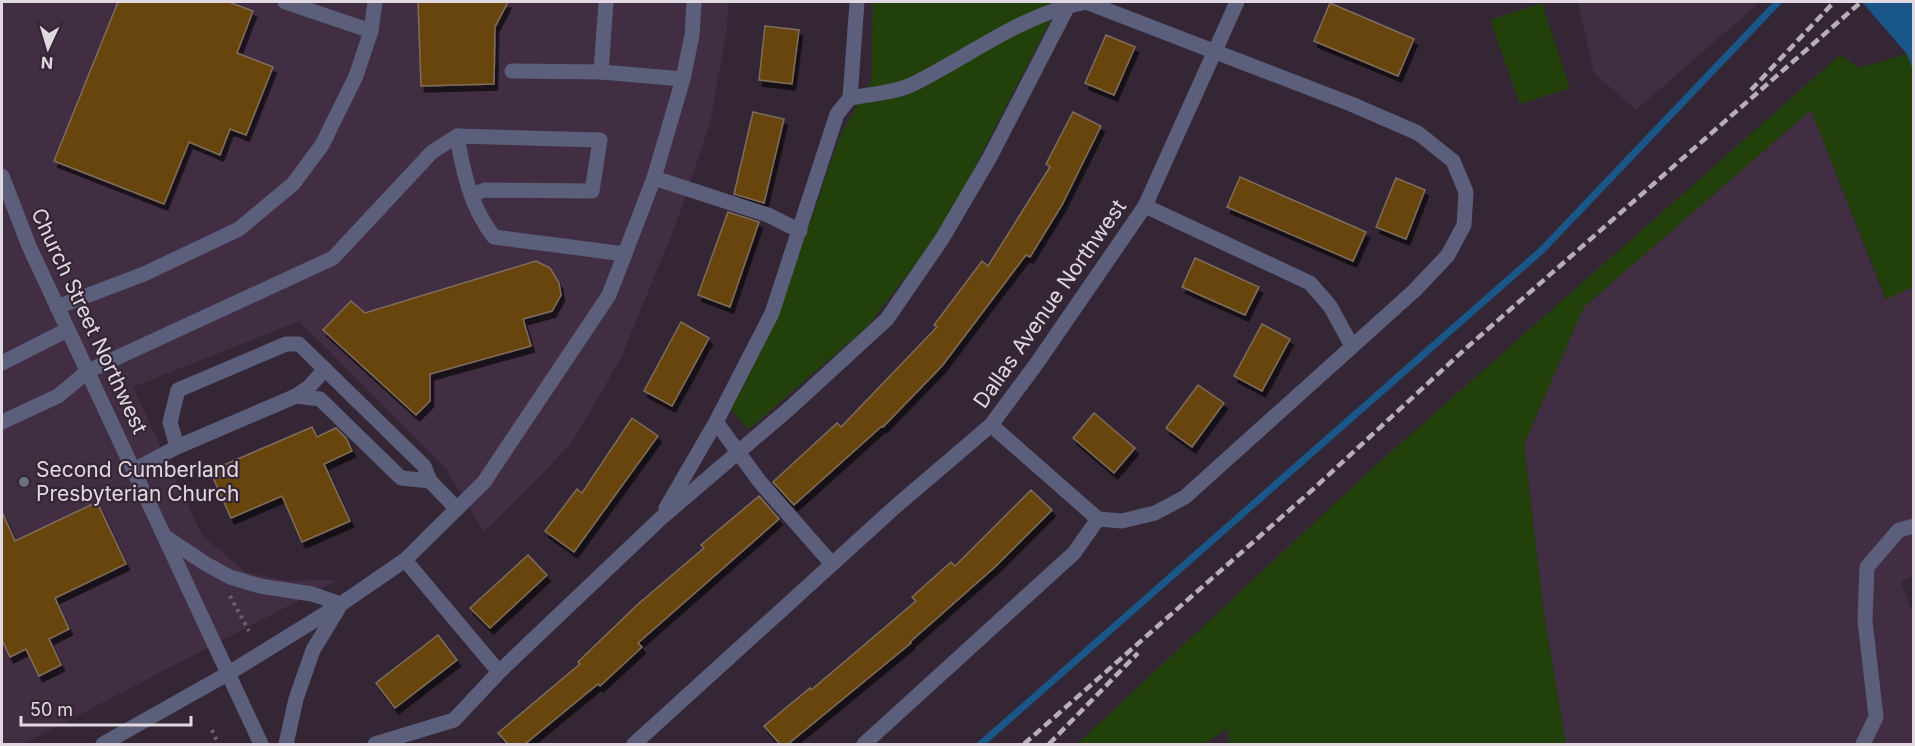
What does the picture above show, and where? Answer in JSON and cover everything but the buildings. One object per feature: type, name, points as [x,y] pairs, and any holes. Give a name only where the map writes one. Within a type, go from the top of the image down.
[{"type":"street","points":[[285,2],[371,31]]},
{"type":"street","points":[[57,307],[144,274],[239,229],[293,184],[322,145],[341,109],[371,31],[375,2]]},
{"type":"street","points":[[601,72],[606,2]]},
{"type":"street","points":[[103,744],[230,673],[341,604],[405,560],[484,482],[609,295],[654,178],[692,35],[694,2]]},
{"type":"street","points":[[660,519],[716,422],[772,313],[837,114],[850,98],[857,2]]},
{"type":"street","points":[[850,98],[911,85],[976,47],[1069,4],[1086,2],[1351,104],[1418,133],[1453,161],[1466,192],[1464,225],[1448,255],[1414,290],[1185,497],[1155,513],[1122,521],[1098,519],[991,425]]},
{"type":"street","name":"Dallas Avenue Northwest","points":[[634,744],[832,564],[991,425],[1037,363],[1145,206],[1237,2]]},
{"type":"street","points":[[375,744],[454,720],[499,672],[660,519],[886,319],[942,239],[984,167],[1069,4]]},
{"type":"street","points":[[512,71],[601,72],[682,79]]},
{"type":"street","points":[[457,136],[464,180],[486,227],[494,237],[625,254]]},
{"type":"street","points":[[2,422],[58,396],[88,371],[333,258],[432,152],[457,136],[600,140],[592,191],[485,190],[471,195]]},
{"type":"street","name":"Church Street Northwest","points":[[2,176],[28,246],[230,673],[261,744]]},
{"type":"street","points":[[654,178],[768,215],[800,231]]},
{"type":"street","points":[[1145,206],[1310,283],[1330,306],[1352,346]]},
{"type":"street","points":[[2,363],[68,330]]},
{"type":"street","points":[[177,447],[171,422],[178,390],[286,344],[298,344],[424,466],[430,482],[457,509]]},
{"type":"street","points":[[134,470],[177,447],[296,396],[309,387],[325,369]]},
{"type":"street","points":[[296,396],[320,399],[401,478],[430,482]]},
{"type":"street","points":[[716,422],[760,482],[832,564]]},
{"type":"street","points":[[864,744],[1074,552],[1098,519]]},
{"type":"street","points":[[1863,744],[1876,717],[1865,621],[1867,567],[1899,530],[1914,526]]},
{"type":"street","points":[[165,536],[206,564],[230,577],[260,586],[312,594],[341,604]]},
{"type":"street","points":[[405,560],[499,672]]},
{"type":"street","points":[[286,744],[296,699],[313,650],[341,604]]},
{"type":"path","points":[[229,594],[249,631]]},
{"type":"path","points":[[212,730],[218,744]]},
{"type":"shaded area","points":[[2,2],[728,2],[727,30],[710,122],[677,221],[621,358],[570,445],[484,532],[447,470],[299,321],[133,387],[202,535],[245,572],[288,581],[338,580],[23,744],[2,744]]},
{"type":"shaded area","points":[[1578,2],[1760,2],[1636,110],[1594,73]]},
{"type":"shaded area","points":[[1811,110],[1885,299],[1913,287],[1914,576],[1901,581],[1913,615],[1913,744],[1566,744],[1544,614],[1524,444],[1584,307]]},
{"type":"green space","points":[[873,2],[1060,2],[954,207],[921,257],[868,326],[749,429],[731,410],[779,313],[840,136],[871,81]]},
{"type":"green space","points":[[1542,3],[1570,88],[1520,104],[1490,20]]},
{"type":"green space","points":[[1907,54],[1914,70],[1913,287],[1886,299],[1811,110],[1584,307],[1524,444],[1544,614],[1566,744],[1229,744],[1228,728],[1204,744],[1077,744],[1375,466],[1840,55],[1859,68]]},
{"type":"water","points":[[1862,2],[1913,2],[1913,70],[1907,54]]},
{"type":"waterway","points":[[981,744],[1542,250],[1778,2]]},
{"type":"railway","points":[[1751,90],[1834,2]]},
{"type":"railway","points":[[1024,744],[1310,492],[1464,350],[1861,2]]},
{"type":"railway","points":[[1049,744],[1138,653]]},
{"type":"place","name":"Second Cumberland Presbyterian Church","points":[[24,482]]}]
